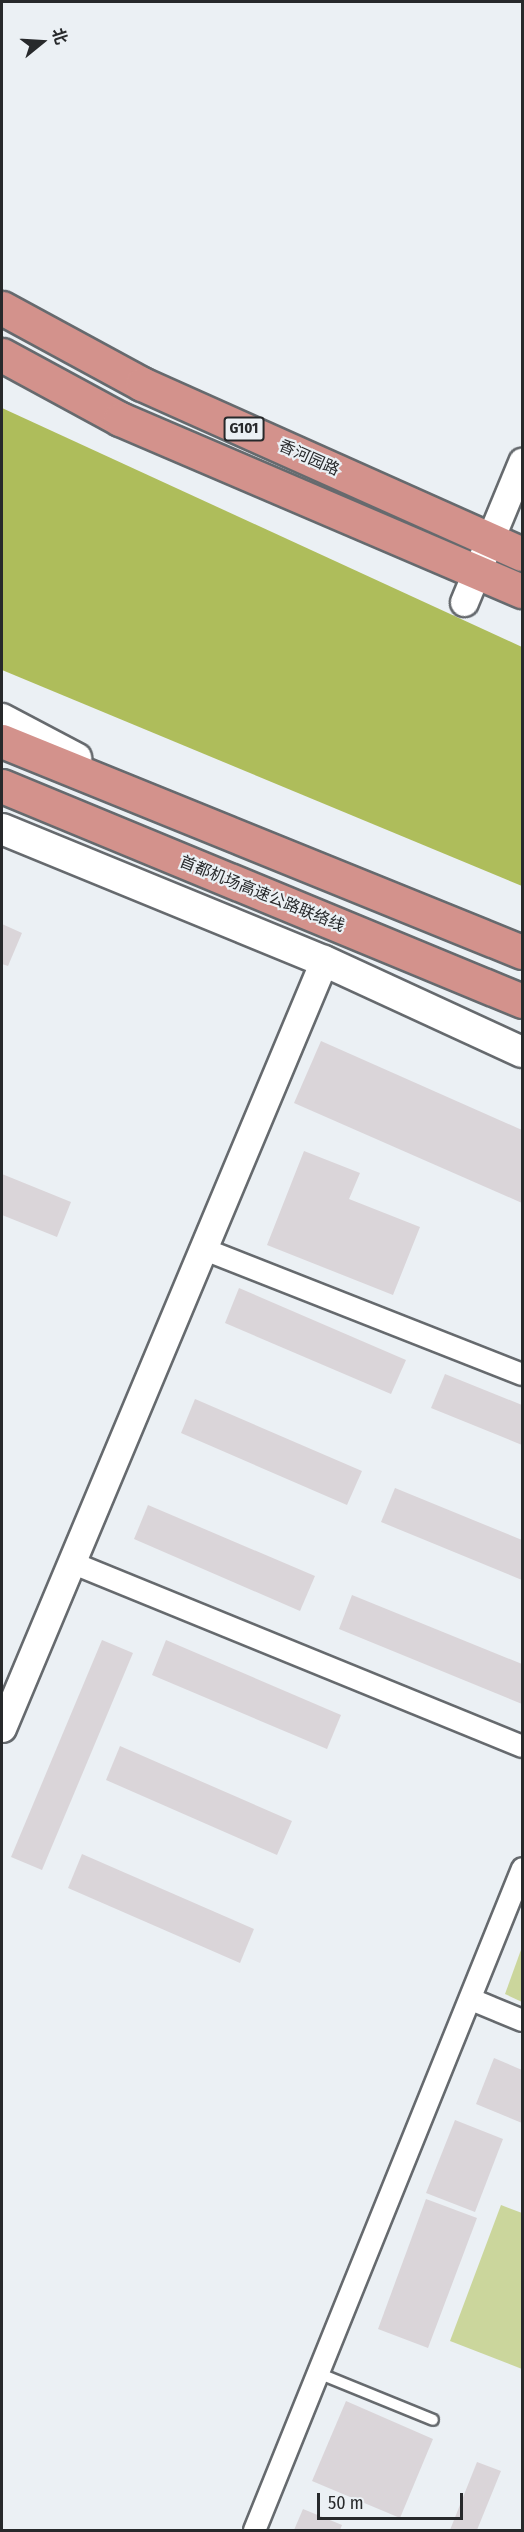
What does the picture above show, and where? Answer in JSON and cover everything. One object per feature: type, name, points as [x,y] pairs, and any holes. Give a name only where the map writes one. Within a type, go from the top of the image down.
[{"type":"highway","name":"香河园路","points":[[2,308],[142,384],[522,554]]},
{"type":"highway","name":"G101","points":[[2,355],[120,419],[522,591]]},
{"type":"highway","points":[[2,741],[522,952]]},
{"type":"highway","name":"首都机场高速公路联络线","points":[[2,786],[522,1001]]},
{"type":"main road","points":[[2,719],[182,814]]},
{"type":"main road","points":[[2,829],[324,960],[522,1052]]},
{"type":"street","points":[[464,602],[522,462]]},
{"type":"street","points":[[2,1728],[324,960]]},
{"type":"street","points":[[202,1248],[522,1374]]},
{"type":"street","points":[[71,1562],[522,1746]]},
{"type":"street","points":[[254,2530],[471,1999],[522,1868]]},
{"type":"street","points":[[471,1999],[522,2020]]},
{"type":"lane","points":[[318,2373],[433,2420]]},
{"type":"green space","points":[[2,408],[522,647],[522,886],[2,670]]},
{"type":"green space","points":[[522,1947],[522,2002],[505,1994]]},
{"type":"green space","points":[[501,2205],[522,2213],[522,2369],[450,2341]]},
{"type":"building","points":[[2,924],[22,933],[8,966],[2,964]]},
{"type":"building","points":[[321,1041],[522,1130],[522,1203],[294,1103]]},
{"type":"building","points":[[304,1151],[360,1173],[349,1199],[420,1227],[393,1295],[267,1245]]},
{"type":"building","points":[[2,1174],[71,1202],[57,1237],[2,1215]]},
{"type":"building","points":[[239,1288],[406,1360],[391,1394],[225,1323]]},
{"type":"building","points":[[445,1374],[522,1405],[522,1445],[431,1408]]},
{"type":"building","points":[[195,1399],[362,1471],[347,1505],[181,1433]]},
{"type":"building","points":[[395,1488],[522,1540],[522,1580],[381,1522]]},
{"type":"building","points":[[148,1505],[315,1576],[300,1611],[134,1539]]},
{"type":"building","points":[[352,1595],[522,1664],[522,1704],[339,1629]]},
{"type":"building","points":[[102,1640],[133,1653],[42,1870],[11,1857]]},
{"type":"building","points":[[166,1640],[341,1715],[327,1749],[152,1675]]},
{"type":"building","points":[[120,1746],[292,1821],[277,1855],[106,1780]]},
{"type":"building","points":[[82,1854],[254,1929],[240,1963],[68,1888]]},
{"type":"building","points":[[494,2058],[522,2070],[522,2123],[476,2104]]},
{"type":"building","points":[[455,2120],[503,2139],[475,2212],[426,2193]]},
{"type":"building","points":[[426,2199],[477,2218],[428,2348],[378,2329]]},
{"type":"building","points":[[346,2401],[433,2439],[400,2518],[312,2481]]},
{"type":"building","points":[[477,2462],[501,2471],[477,2530],[450,2530]]},
{"type":"building","points":[[303,2509],[342,2525],[340,2530],[294,2530]]}]
